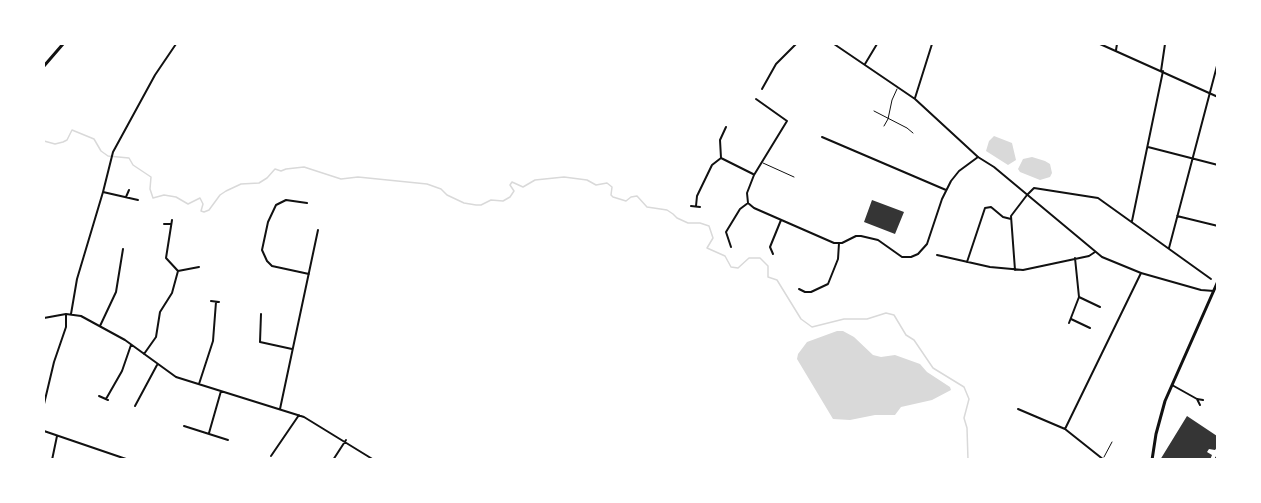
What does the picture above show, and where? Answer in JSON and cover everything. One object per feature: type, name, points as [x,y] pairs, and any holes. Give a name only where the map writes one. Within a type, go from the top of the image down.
[{"type":"main road","points":[[44,66],[63,44]]},
{"type":"main road","points":[[1152,459],[1160,419],[1172,385],[1218,281]]},
{"type":"street","points":[[71,314],[76,284],[112,157],[157,70],[176,44]]},
{"type":"street","points":[[762,89],[778,61],[796,44]]},
{"type":"street","points":[[834,44],[915,99],[978,158],[994,167],[1107,260],[1141,273],[1201,290],[1214,291]]},
{"type":"street","points":[[865,65],[877,44]]},
{"type":"street","points":[[915,99],[932,44]]},
{"type":"street","points":[[1100,44],[1218,97]]},
{"type":"street","points":[[1116,50],[1117,44]]},
{"type":"street","points":[[1131,222],[1148,147],[1165,44]]},
{"type":"street","points":[[1169,248],[1218,62]]},
{"type":"street","points":[[756,99],[787,121],[754,175],[747,192],[748,203],[754,208],[829,241],[839,243],[856,236],[867,237],[882,242],[896,254],[905,257],[915,256],[925,248],[946,190],[957,173],[978,158]]},
{"type":"street","points":[[721,158],[720,141],[726,127]]},
{"type":"street","points":[[822,137],[946,190]]},
{"type":"street","points":[[1148,147],[1218,165]]},
{"type":"street","points":[[721,158],[754,175]]},
{"type":"street","points":[[696,206],[697,196],[712,165],[721,158]]},
{"type":"street","points":[[1015,270],[1012,214],[1034,188],[1094,197],[1211,279]]},
{"type":"street","points":[[126,197],[129,190]]},
{"type":"street","points":[[103,192],[138,200]]},
{"type":"street","points":[[307,203],[295,204],[283,201],[272,210],[262,250],[272,266],[309,274]]},
{"type":"street","points":[[732,247],[726,232],[740,209],[748,203]]},
{"type":"street","points":[[691,206],[700,207]]},
{"type":"street","points":[[967,262],[985,208],[991,207],[1003,218],[1011,219]]},
{"type":"street","points":[[1178,216],[1218,226]]},
{"type":"street","points":[[773,254],[770,248],[782,220]]},
{"type":"street","points":[[164,224],[171,222],[166,258],[178,271]]},
{"type":"street","points":[[280,409],[318,230]]},
{"type":"street","points":[[799,289],[807,293],[828,284],[838,259],[839,243]]},
{"type":"street","points":[[100,326],[116,292],[123,249]]},
{"type":"street","points":[[937,255],[1015,270],[1038,268],[1089,256],[1095,252]]},
{"type":"street","points":[[1069,323],[1078,297],[1075,258]]},
{"type":"street","points":[[178,271],[199,267]]},
{"type":"street","points":[[144,354],[158,332],[160,312],[172,293],[178,271]]},
{"type":"street","points":[[1065,429],[1141,273]]},
{"type":"street","points":[[807,293],[807,298]]},
{"type":"street","points":[[1078,297],[1100,307]]},
{"type":"street","points":[[199,384],[213,341],[218,302],[212,301]]},
{"type":"street","points":[[44,404],[45,393],[66,327],[66,314]]},
{"type":"street","points":[[44,318],[66,314],[81,316],[131,345],[176,377],[299,415],[374,459]]},
{"type":"street","points":[[261,314],[260,342],[292,349]]},
{"type":"street","points":[[1071,319],[1090,328]]},
{"type":"street","points":[[99,396],[107,400],[122,371],[131,345]]},
{"type":"street","points":[[135,406],[157,364]]},
{"type":"street","points":[[1172,385],[1203,400]]},
{"type":"street","points":[[209,433],[221,391]]},
{"type":"street","points":[[1197,399],[1200,405]]},
{"type":"street","points":[[1018,409],[1065,429],[1103,459]]},
{"type":"street","points":[[271,456],[299,415]]},
{"type":"street","points":[[184,426],[228,440]]},
{"type":"street","points":[[44,431],[129,459]]},
{"type":"street","points":[[52,459],[57,435]]},
{"type":"street","points":[[333,459],[345,440]]},
{"type":"lane","points":[[884,126],[898,88]]},
{"type":"lane","points":[[874,111],[913,133]]},
{"type":"lane","points":[[763,163],[794,177]]},
{"type":"lane","points":[[1103,459],[1112,442]]},
{"type":"lane","points":[[1214,459],[1218,454]]},
{"type":"shaded area","points":[[994,136],[1012,143],[1016,160],[1008,165],[986,151],[989,141]]},
{"type":"shaded area","points":[[1032,157],[1050,164],[1052,173],[1050,177],[1040,180],[1020,172],[1018,169],[1023,159]]},
{"type":"shaded area","points":[[843,331],[854,337],[873,355],[881,357],[895,355],[920,364],[951,390],[932,400],[901,407],[895,415],[875,415],[850,420],[833,419],[797,359],[807,342]]},
{"type":"building","points":[[872,200],[904,212],[895,234],[864,222]]},
{"type":"building","points":[[1187,416],[1217,436],[1218,446],[1215,450],[1209,449],[1207,452],[1212,455],[1210,460],[1160,460]]},
{"type":"waterway","points":[[44,141],[55,144],[63,142],[67,140],[72,130],[94,139],[101,151],[108,156],[129,158],[133,165],[151,177],[150,189],[153,198],[164,195],[176,197],[188,204],[200,198],[203,204],[201,211],[204,212],[209,210],[220,195],[226,191],[241,184],[259,183],[275,169],[281,171],[304,167],[341,179],[358,177],[427,184],[441,189],[447,195],[464,203],[476,205],[491,200],[503,201],[510,197],[514,191],[510,185],[512,182],[523,187],[535,180],[564,177],[587,180],[596,185],[607,183],[612,187],[613,197],[626,201],[637,196],[647,207],[667,210],[688,223],[709,226],[713,238],[707,248],[725,256],[731,267],[738,268],[749,258],[760,258],[768,266],[768,277],[777,280],[801,319],[812,327],[844,319],[867,319],[886,313],[894,315],[906,335],[914,340],[933,368],[964,387],[969,399],[964,418],[967,428],[968,460]]}]
